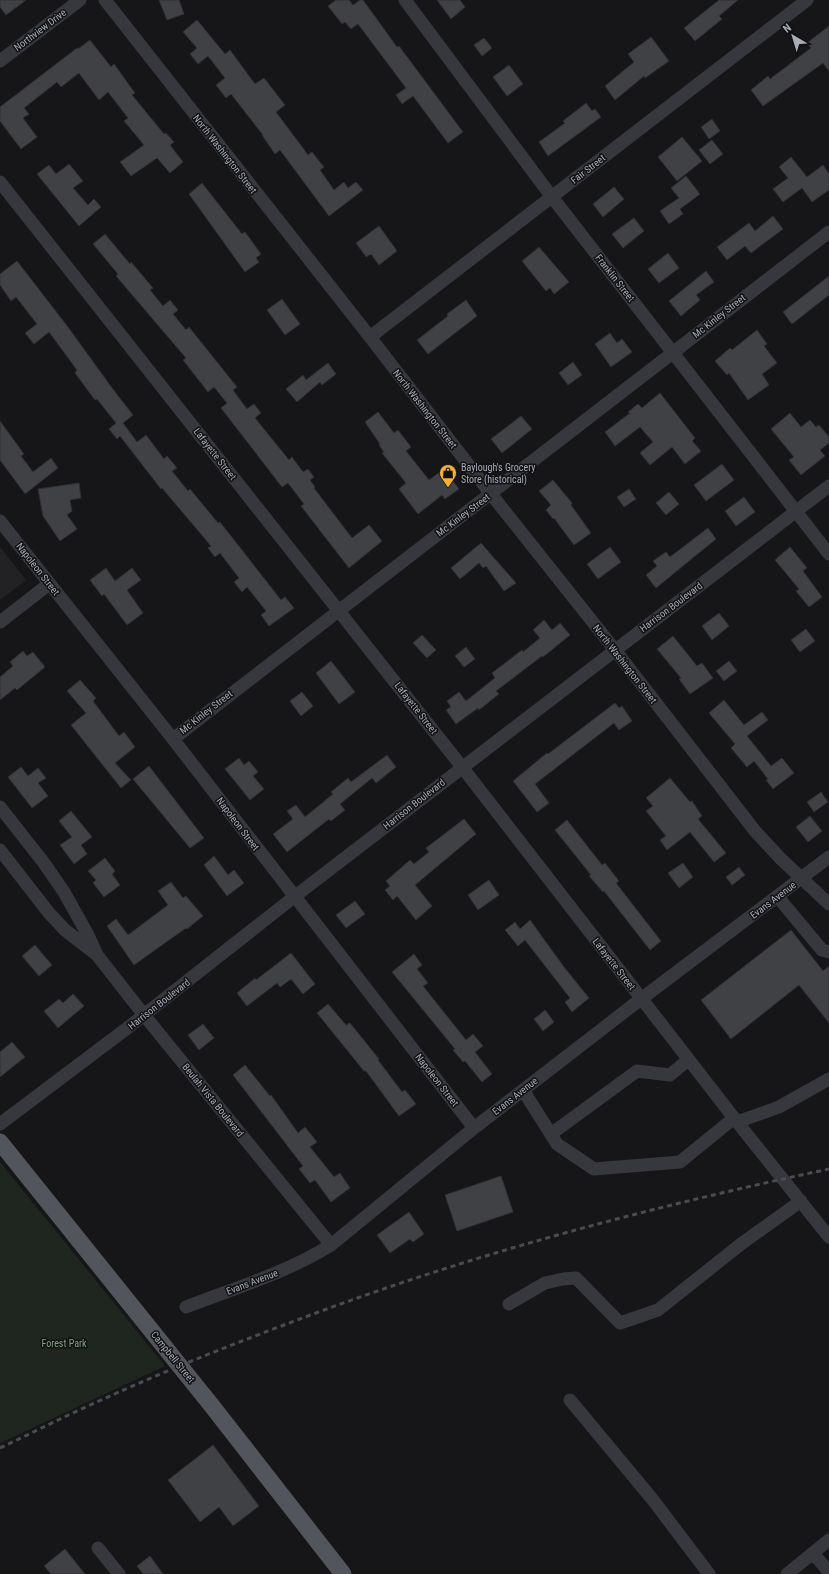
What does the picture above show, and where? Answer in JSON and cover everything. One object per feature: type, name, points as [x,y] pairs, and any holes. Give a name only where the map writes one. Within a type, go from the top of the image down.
[{"type":"main road","name":"Campbell Street","points":[[0,1142],[212,1406],[338,1572]]},
{"type":"street","name":"Northview Drive","points":[[0,61],[80,0]]},
{"type":"street","name":"North Washington Street","points":[[104,0],[615,650],[754,831],[829,904]]},
{"type":"street","name":"Franklin Street","points":[[405,0],[552,197],[829,554]]},
{"type":"street","name":"Fair Street","points":[[370,338],[807,0]]},
{"type":"street","name":"Lafayette Street","points":[[0,182],[462,767],[688,1060],[829,1237]]},
{"type":"street","name":"Mc Kinley Street","points":[[173,739],[829,232]]},
{"type":"street","name":"Harrison Boulevard","points":[[0,1124],[144,1015],[462,767],[829,486]]},
{"type":"street","name":"Napoleon Street","points":[[0,521],[173,739],[474,1128]]},
{"type":"street","points":[[0,622],[50,584]]},
{"type":"street","name":"Beulah Vista Boulevard","points":[[0,807],[44,863],[64,892],[88,935],[97,955],[330,1245]]},
{"type":"street","name":"Beulah Vista Boulevard","points":[[0,850],[49,913],[65,930],[97,955]]},
{"type":"street","name":"Evans Avenue","points":[[186,1307],[309,1259],[330,1245],[474,1128],[641,998],[829,857]]},
{"type":"street","points":[[777,896],[822,950],[829,952]]},
{"type":"street","points":[[551,1134],[637,1072],[670,1075],[688,1060]]},
{"type":"street","points":[[523,1090],[557,1144],[594,1169],[680,1162],[735,1120],[779,1107],[829,1079]]},
{"type":"street","points":[[509,1304],[545,1283],[576,1278],[620,1323],[658,1310],[741,1244],[801,1201]]},
{"type":"street","points":[[570,1400],[653,1500],[709,1574]]},
{"type":"street","points":[[787,1574],[829,1540]]},
{"type":"street","points":[[98,1548],[118,1574]]},
{"type":"street","points":[[813,1553],[829,1572]]},
{"type":"shaded area","points":[[0,547],[26,580],[0,600]]},
{"type":"green space","name":"Forest Park","points":[[0,1162],[165,1366],[0,1443]]},
{"type":"building","points":[[0,0],[26,0],[6,15],[0,7]]},
{"type":"building","points":[[159,0],[179,0],[184,14],[167,20]]},
{"type":"building","points":[[336,0],[349,0],[353,5],[360,0],[363,0],[397,47],[399,46],[463,132],[448,143],[413,96],[402,104],[396,95],[406,88],[358,24],[351,29],[345,22],[342,24],[328,6]]},
{"type":"building","points":[[437,0],[460,0],[465,7],[451,19]]},
{"type":"building","points":[[719,0],[738,0],[719,16],[722,19],[695,41],[684,28]]},
{"type":"building","points":[[197,20],[225,54],[230,50],[255,84],[264,78],[285,105],[276,112],[308,155],[312,152],[324,167],[320,170],[334,190],[344,182],[348,188],[356,182],[363,190],[329,216],[280,150],[275,154],[263,135],[231,94],[226,98],[216,85],[225,78],[208,56],[198,64],[190,54],[197,48],[183,32]]},
{"type":"building","points":[[829,26],[829,71],[823,63],[763,106],[751,90],[768,76],[770,79],[811,48],[807,43]]},
{"type":"building","points":[[651,37],[669,61],[645,78],[644,76],[615,100],[605,86],[634,62],[628,54]]},
{"type":"building","points":[[484,38],[492,48],[482,56],[474,45]]},
{"type":"building","points":[[90,40],[111,67],[114,64],[135,93],[132,95],[164,134],[166,133],[174,142],[170,145],[183,162],[170,173],[157,158],[131,176],[120,162],[144,145],[124,121],[128,118],[108,92],[99,100],[79,73],[61,87],[57,82],[24,108],[29,114],[23,118],[37,137],[21,149],[0,121],[0,107],[77,48],[78,49]]},
{"type":"building","points":[[509,65],[523,84],[507,96],[493,77]]},
{"type":"building","points":[[586,103],[592,111],[595,109],[601,117],[548,156],[539,142],[565,123],[563,121]]},
{"type":"building","points":[[712,119],[720,131],[709,139],[701,127]]},
{"type":"building","points":[[682,137],[702,161],[677,181],[658,157]]},
{"type":"building","points":[[712,140],[723,154],[710,164],[699,150]]},
{"type":"building","points":[[791,157],[807,177],[823,165],[829,174],[829,190],[812,202],[802,188],[783,202],[773,189],[788,178],[779,167]]},
{"type":"building","points":[[69,164],[83,181],[73,188],[88,205],[94,199],[101,207],[79,226],[37,174],[49,165],[56,174]]},
{"type":"building","points":[[686,176],[700,194],[680,209],[683,214],[669,224],[660,211],[679,198],[671,188]]},
{"type":"building","points":[[202,183],[242,234],[245,232],[261,254],[256,258],[259,262],[245,272],[189,194]]},
{"type":"building","points":[[614,187],[624,199],[603,217],[593,204]]},
{"type":"building","points":[[773,216],[783,229],[751,253],[745,246],[727,260],[717,247],[749,223],[755,231]]},
{"type":"building","points":[[634,218],[644,231],[623,248],[612,234]]},
{"type":"building","points":[[379,226],[397,251],[379,265],[371,254],[366,257],[356,243]]},
{"type":"building","points":[[105,234],[130,264],[131,262],[153,288],[150,290],[163,306],[170,300],[178,310],[173,314],[186,330],[189,327],[237,387],[233,390],[247,409],[254,404],[261,413],[255,418],[289,460],[292,457],[303,472],[308,469],[314,477],[310,480],[315,487],[314,488],[352,538],[369,525],[382,541],[349,568],[301,506],[304,504],[288,483],[282,487],[221,408],[227,403],[214,387],[208,392],[183,360],[186,358],[116,276],[118,274],[93,244]]},
{"type":"building","points":[[539,247],[569,282],[554,294],[550,288],[546,291],[522,261]]},
{"type":"building","points":[[668,253],[679,268],[659,283],[648,269]]},
{"type":"building","points":[[17,261],[133,415],[123,423],[137,442],[146,435],[164,459],[167,456],[177,468],[172,471],[188,491],[190,489],[218,523],[220,522],[281,600],[285,597],[294,608],[269,626],[261,615],[266,611],[247,587],[242,592],[234,582],[239,578],[220,553],[215,557],[208,548],[211,546],[162,488],[161,489],[120,436],[117,439],[109,429],[116,423],[97,399],[95,400],[75,373],[77,370],[49,332],[34,344],[25,333],[37,324],[16,297],[11,301],[0,285],[0,274]]},
{"type":"building","points":[[706,271],[714,282],[696,295],[700,300],[681,316],[669,301]]},
{"type":"building","points":[[829,276],[829,295],[792,324],[783,312]]},
{"type":"building","points":[[282,299],[300,324],[285,335],[267,310]]},
{"type":"building","points":[[466,300],[477,316],[428,354],[417,340]]},
{"type":"building","points":[[757,330],[767,344],[764,346],[777,363],[762,374],[769,385],[748,400],[729,373],[727,375],[715,361],[730,348],[732,350]]},
{"type":"building","points":[[610,333],[617,343],[622,339],[632,352],[611,367],[595,344]]},
{"type":"building","points":[[573,362],[582,375],[568,385],[559,373]]},
{"type":"building","points":[[328,363],[336,374],[322,385],[320,382],[297,402],[286,389],[303,375],[306,380]]},
{"type":"building","points":[[660,393],[695,438],[692,441],[701,451],[685,464],[672,447],[650,465],[640,453],[653,442],[640,427],[615,446],[605,432],[630,413],[628,412],[638,404],[642,408]]},
{"type":"building","points":[[378,412],[394,433],[398,430],[411,447],[406,451],[429,480],[444,469],[459,489],[445,499],[442,495],[418,514],[399,489],[406,483],[382,453],[384,452],[379,445],[380,444],[365,422]]},
{"type":"building","points":[[790,413],[801,427],[810,420],[816,427],[819,425],[829,437],[829,443],[820,450],[825,456],[801,475],[789,460],[794,457],[771,429]]},
{"type":"building","points":[[521,416],[532,429],[502,453],[491,439]]},
{"type":"building","points":[[0,421],[24,454],[21,456],[33,472],[51,458],[58,468],[25,494],[0,460]]},
{"type":"building","points":[[722,464],[734,480],[706,501],[694,485]]},
{"type":"building","points":[[553,480],[572,503],[571,505],[591,533],[574,545],[554,518],[553,519],[546,510],[551,505],[539,491]]},
{"type":"building","points":[[79,483],[81,498],[70,500],[72,511],[67,515],[77,529],[60,541],[43,516],[38,489]]},
{"type":"building","points":[[629,489],[636,499],[624,507],[617,497]]},
{"type":"building","points":[[669,492],[679,504],[666,515],[656,503]]},
{"type":"building","points":[[744,497],[755,512],[736,526],[725,511]]},
{"type":"building","points":[[708,528],[716,539],[656,588],[646,575],[657,566],[653,561],[666,552],[670,557]]},
{"type":"building","points":[[481,543],[516,583],[504,591],[486,566],[483,568],[479,563],[460,579],[451,568]]},
{"type":"building","points":[[610,547],[621,562],[598,579],[587,564]]},
{"type":"building","points":[[790,547],[807,568],[803,571],[822,597],[809,607],[796,591],[799,589],[775,560]]},
{"type":"building","points":[[106,568],[115,581],[132,568],[141,580],[127,590],[143,613],[127,625],[104,594],[102,596],[90,580]]},
{"type":"building","points":[[719,613],[729,626],[712,640],[702,626]]},
{"type":"building","points":[[544,620],[552,630],[560,623],[570,635],[543,657],[542,656],[496,691],[499,694],[479,710],[478,708],[456,724],[446,710],[451,707],[447,701],[459,692],[466,701],[495,678],[492,673],[522,650],[523,652],[540,638],[533,630]]},
{"type":"building","points":[[806,629],[815,641],[800,652],[791,640]]},
{"type":"building","points":[[422,635],[436,650],[427,658],[413,643]]},
{"type":"building","points":[[673,636],[697,666],[702,663],[713,678],[690,694],[679,679],[681,678],[657,649]]},
{"type":"building","points":[[466,647],[475,659],[464,667],[455,656]]},
{"type":"building","points":[[23,651],[27,656],[33,652],[45,667],[17,690],[15,688],[0,700],[0,677],[13,666],[10,662]]},
{"type":"building","points":[[331,661],[355,692],[339,704],[316,673]]},
{"type":"building","points":[[729,661],[737,671],[724,681],[716,671]]},
{"type":"building","points":[[80,680],[96,698],[93,701],[119,736],[124,732],[135,747],[115,763],[131,780],[121,788],[71,725],[86,713],[67,691]]},
{"type":"building","points":[[302,692],[313,706],[301,716],[290,701]]},
{"type":"building","points":[[724,700],[744,725],[762,712],[768,720],[747,736],[771,766],[782,758],[794,773],[773,789],[766,780],[768,779],[754,761],[747,767],[731,748],[735,744],[709,713]]},
{"type":"building","points":[[615,703],[619,708],[622,706],[632,721],[619,730],[614,723],[535,784],[549,803],[537,812],[513,781],[547,753],[548,754]]},
{"type":"building","points":[[387,755],[396,767],[376,783],[372,778],[340,804],[345,810],[331,821],[329,819],[287,852],[273,834],[293,819],[287,811],[296,805],[305,817],[333,794],[331,792],[348,778],[351,782]]},
{"type":"building","points":[[239,758],[244,765],[249,761],[258,772],[253,776],[264,789],[250,800],[225,769]]},
{"type":"building","points":[[149,766],[204,838],[190,848],[133,779]]},
{"type":"building","points":[[21,767],[28,776],[38,768],[46,778],[38,783],[48,796],[32,808],[8,777]]},
{"type":"building","points":[[670,778],[690,802],[692,801],[702,816],[698,819],[726,853],[714,862],[690,832],[667,850],[660,840],[666,836],[646,811],[653,806],[646,798]]},
{"type":"building","points":[[821,792],[828,802],[814,812],[807,802]]},
{"type":"building","points":[[71,811],[92,837],[81,845],[87,854],[74,864],[60,845],[72,837],[59,821]]},
{"type":"building","points":[[810,816],[822,831],[808,842],[796,827]]},
{"type":"building","points":[[464,819],[476,834],[415,885],[432,906],[416,920],[397,896],[393,900],[385,890],[390,886],[386,881],[410,860],[414,864],[429,852],[426,848]]},
{"type":"building","points":[[567,820],[602,865],[605,863],[619,881],[616,883],[661,941],[650,950],[604,891],[603,892],[589,876],[591,875],[555,830]]},
{"type":"building","points":[[214,856],[228,875],[234,870],[244,883],[227,896],[204,865]]},
{"type":"building","points":[[105,858],[115,871],[112,874],[120,885],[104,897],[93,883],[96,880],[88,871]]},
{"type":"building","points":[[683,863],[693,877],[679,888],[668,873]]},
{"type":"building","points":[[739,867],[745,875],[732,885],[726,877]]},
{"type":"building","points":[[489,880],[499,895],[478,910],[468,895]]},
{"type":"building","points":[[171,882],[183,898],[186,896],[203,916],[187,929],[186,928],[134,965],[107,926],[116,919],[128,935],[168,905],[158,891]]},
{"type":"building","points":[[355,901],[365,914],[346,928],[336,915]]},
{"type":"building","points":[[530,920],[564,967],[589,998],[572,1012],[565,1002],[570,998],[525,940],[518,946],[505,930],[515,922],[520,929]]},
{"type":"building","points":[[791,930],[823,971],[829,966],[829,1023],[799,985],[731,1039],[701,1000]]},
{"type":"building","points":[[35,945],[52,965],[39,976],[22,956]]},
{"type":"building","points":[[291,953],[315,984],[303,994],[291,979],[280,987],[277,983],[247,1006],[237,993],[255,978],[256,980]]},
{"type":"building","points":[[414,954],[422,965],[417,969],[428,983],[423,986],[466,1040],[473,1034],[483,1046],[475,1052],[492,1074],[482,1082],[465,1061],[463,1062],[453,1050],[455,1049],[392,972]]},
{"type":"building","points":[[73,994],[84,1006],[58,1028],[44,1011],[59,999],[63,1003]]},
{"type":"building","points":[[328,1004],[346,1025],[350,1023],[379,1059],[378,1060],[402,1092],[405,1090],[416,1104],[399,1116],[366,1071],[364,1071],[317,1013]]},
{"type":"building","points":[[545,1010],[554,1022],[543,1031],[534,1019]]},
{"type":"building","points":[[203,1024],[214,1038],[199,1050],[188,1035]]},
{"type":"building","points":[[12,1042],[25,1057],[0,1077],[0,1052]]},
{"type":"building","points":[[245,1065],[270,1096],[271,1095],[298,1133],[305,1127],[317,1142],[310,1147],[334,1177],[340,1173],[350,1188],[331,1202],[315,1180],[310,1183],[299,1169],[303,1166],[233,1075]]},
{"type":"building","points":[[501,1176],[513,1212],[457,1231],[445,1195]]},
{"type":"building","points":[[409,1212],[424,1234],[413,1242],[410,1239],[390,1253],[377,1235]]},
{"type":"building","points":[[213,1445],[259,1506],[233,1526],[219,1507],[200,1522],[168,1480]]},
{"type":"building","points":[[65,1549],[85,1574],[51,1574],[44,1566]]},
{"type":"building","points":[[150,1556],[163,1574],[143,1574],[137,1566]]},
{"type":"railway","points":[[0,1448],[94,1403],[185,1364],[290,1323],[379,1291],[506,1250],[634,1214],[829,1169]]},
{"type":"place","name":"Baylough's Grocery Store (historical)","points":[[448,488]]}]
